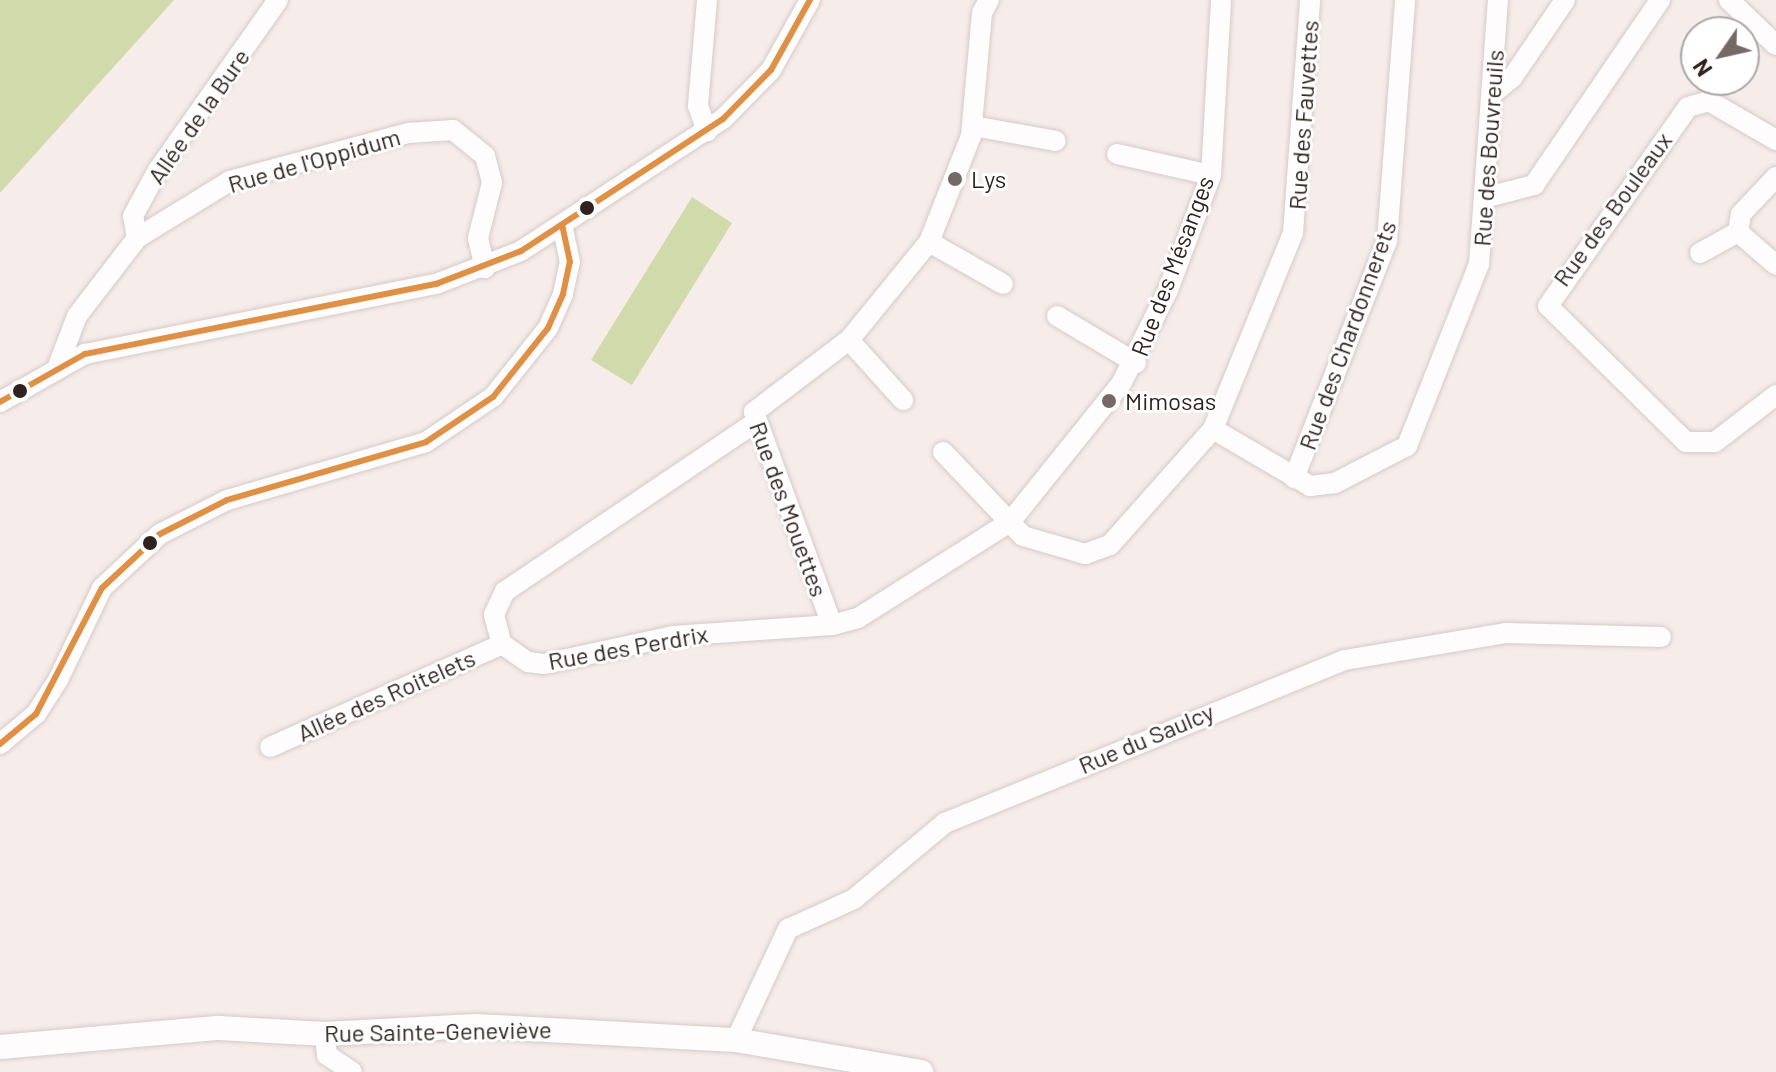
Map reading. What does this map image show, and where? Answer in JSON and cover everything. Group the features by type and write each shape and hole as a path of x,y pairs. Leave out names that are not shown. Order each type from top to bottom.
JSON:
{"street":[{"name":"Allée de la Bure","path":"137,238 133,216 158,170 278,0"},
{"path":"707,0 698,106 707,131"},
{"path":"0,402 58,366 85,354 485,268 562,225 707,131 771,70 810,0"},
{"name":"Rue des Mouettes","path":"832,625 756,422 762,400 849,340 929,242 973,126 982,13 989,0"},
{"name":"Rue des Mésanges","path":"832,625 858,618 1010,522 1136,363 1211,175 1221,0"},
{"name":"Rue des Fauvettes","path":"1010,522 1041,542 1099,552 1213,429 1293,233 1310,0"},
{"name":"Rue des Chardonnerets","path":"1294,478 1387,241 1405,0"},
{"name":"Rue des Bouvreuils","path":"1213,429 1294,478 1322,487 1407,446 1479,264 1498,0"},
{"path":"1492,94 1512,78 1565,0"},
{"path":"1484,198 1534,185 1660,0"},
{"path":"1729,0 1776,45"},
{"name":"Rue des Bouleaux","path":"1776,140 1709,101 1688,107 1548,306 1686,442 1715,442 1776,395"},
{"path":"973,126 1056,141"},
{"name":"Rue de l'Oppidum","path":"58,366 77,316 137,238 250,173 442,128 473,142 490,168 478,238 485,268"},
{"path":"1117,154 1211,175"},
{"path":"1738,232 1741,214 1776,177"},
{"path":"0,744 36,714 58,680 102,588 160,534 227,500 426,442 493,397 526,360 563,294 570,262 562,225"},
{"path":"1700,253 1738,232"},
{"path":"1738,232 1776,265"},
{"path":"929,242 1003,284"},
{"path":"1057,316 1136,363"},
{"path":"849,340 903,400"},
{"path":"502,644 494,615 505,591 756,422"},
{"path":"943,452 1010,522"},
{"name":"Rue des Perdrix","path":"502,644 528,662 544,664 673,636 832,625"},
{"name":"Rue du Saulcy","path":"736,1040 788,929 854,899 945,823 1345,660 1507,633 1661,637"},
{"name":"Allée des Roitelets","path":"270,747 502,644"},
{"name":"Rue Sainte-Geneviève","path":"0,1047 219,1028 333,1033 475,1026 736,1040 921,1072"},
{"path":"333,1033 353,1072"}],"green space":[{"path":"0,0 174,0 0,193"},
{"path":"692,197 732,223 632,385 591,360"}],"transit line":[{"path":"0,402 85,354 436,284 521,251 723,119 771,70 810,0"},
{"path":"0,744 36,714 102,588 160,534 227,500 426,442 493,397 548,328 563,294 570,262 562,225"}],"place":[{"name":"Lys","path":"955,179"},
{"name":"Mimosas","path":"1109,401"}]}
